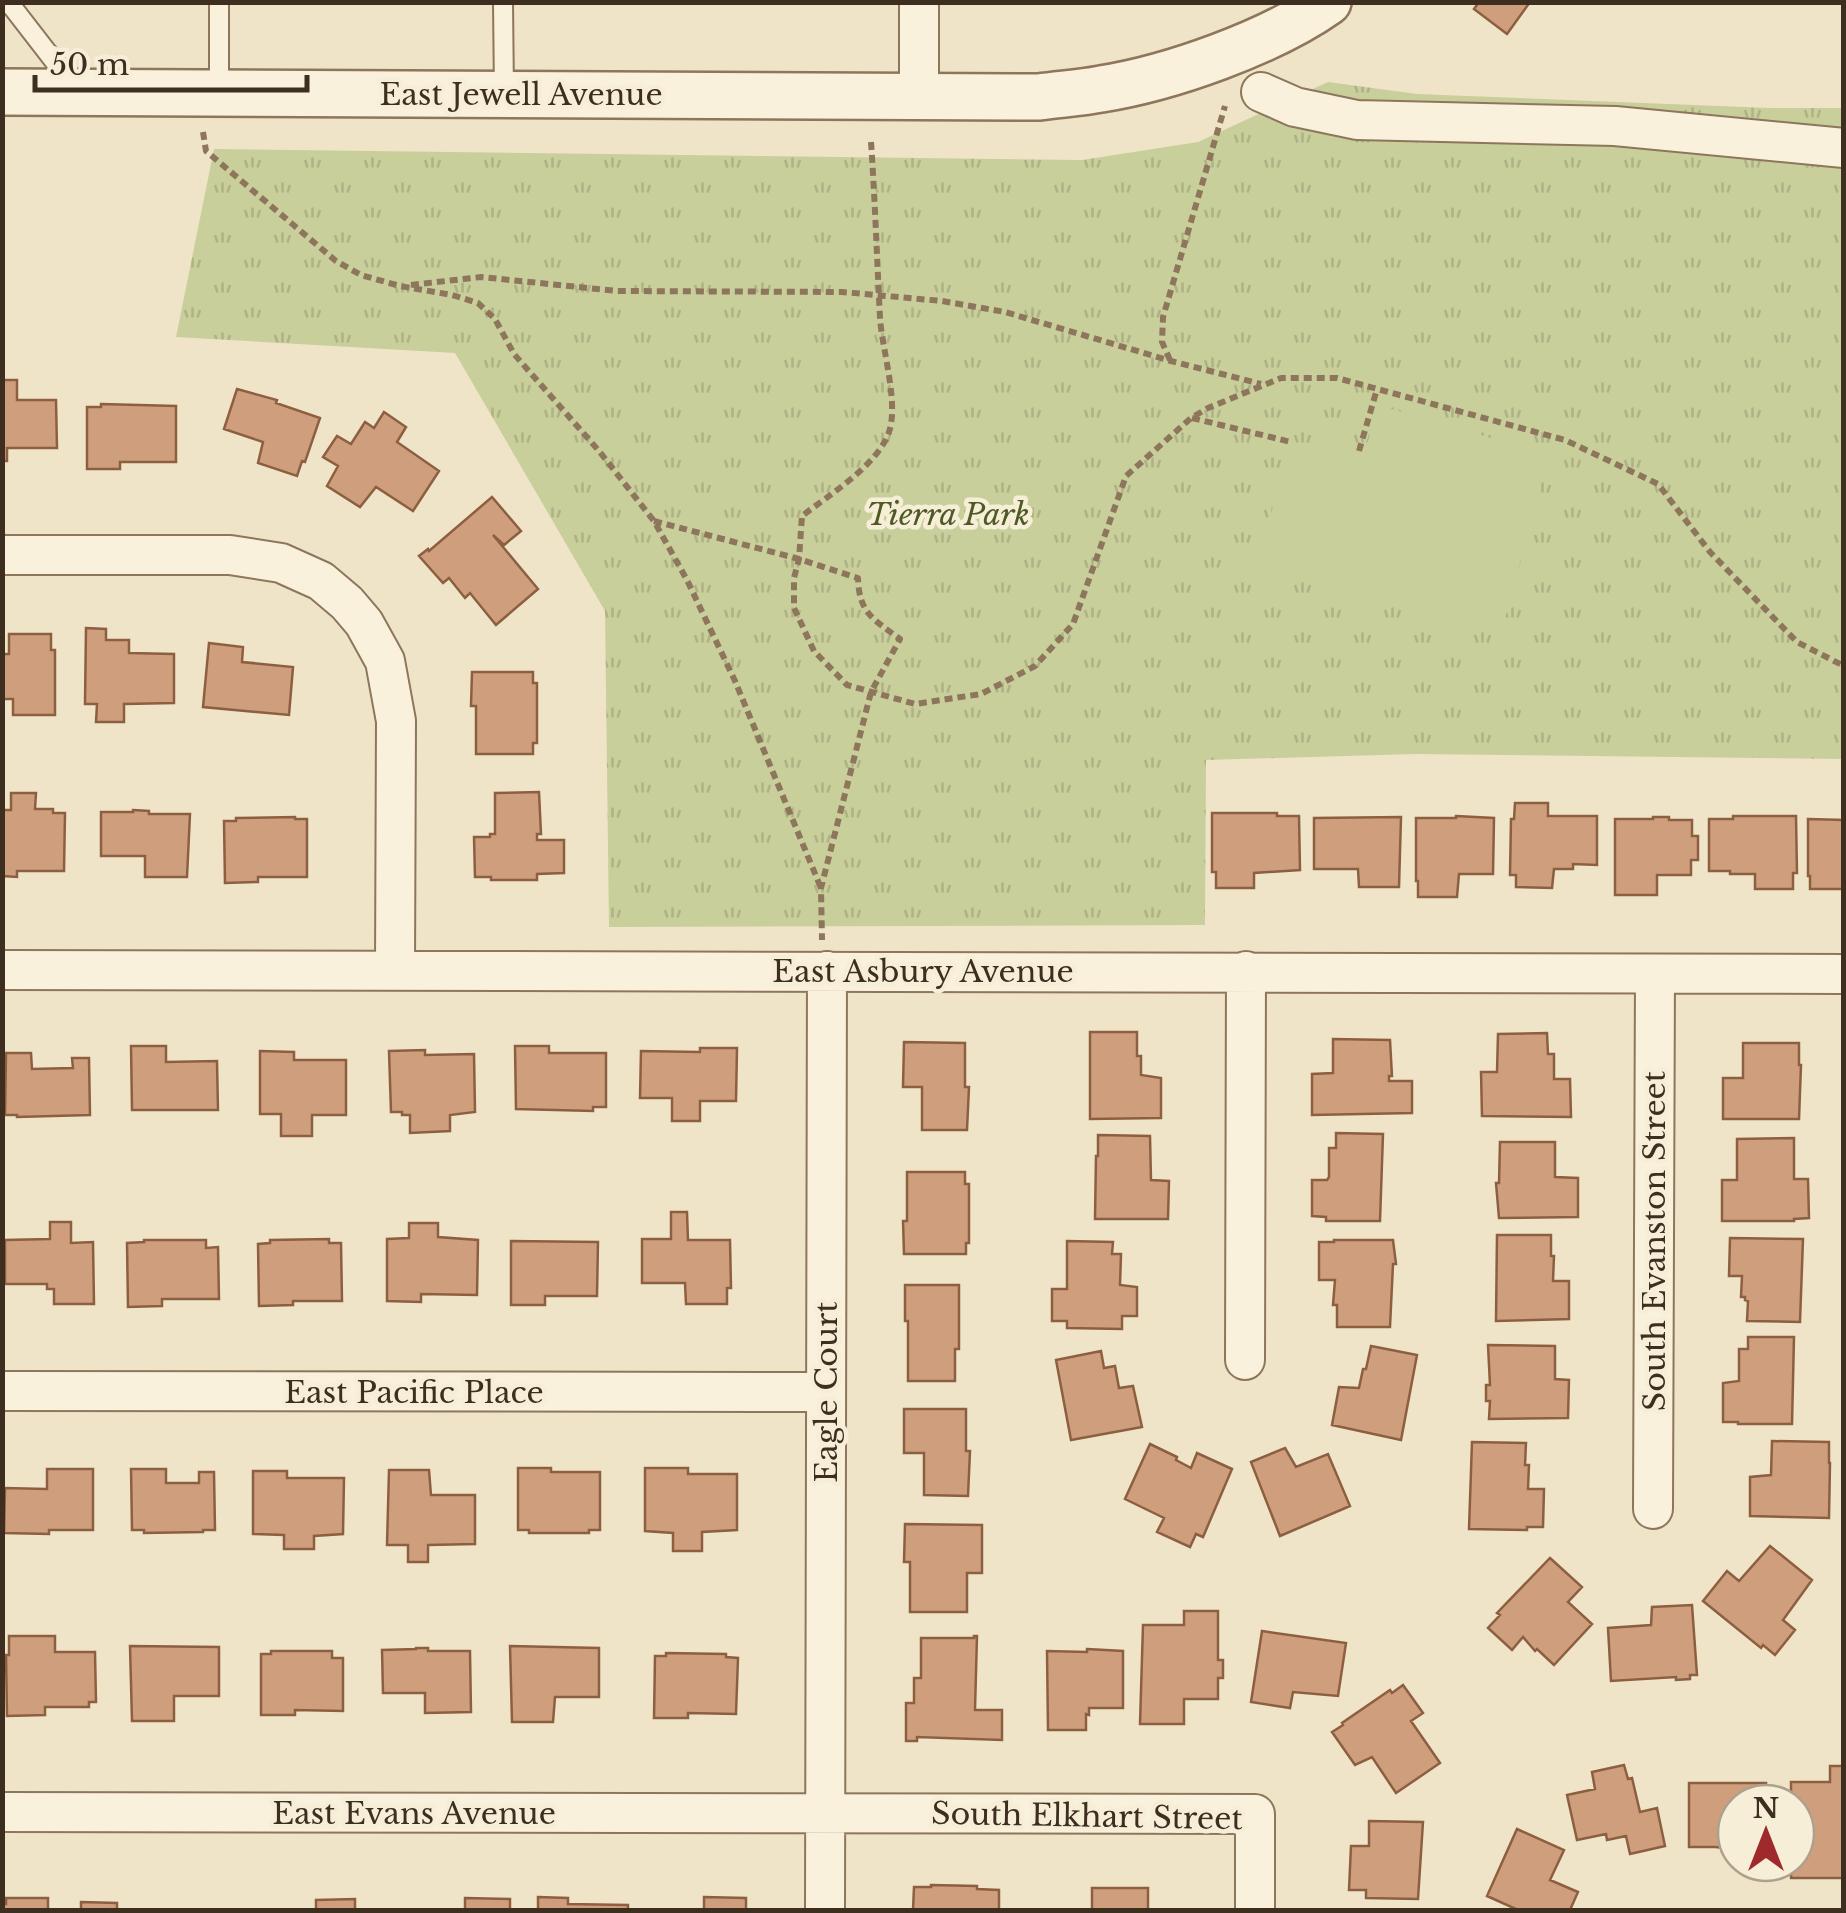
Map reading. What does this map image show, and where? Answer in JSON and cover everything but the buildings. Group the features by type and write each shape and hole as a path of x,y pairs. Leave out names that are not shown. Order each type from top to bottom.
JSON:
{"street":[{"path":"919,2 919,96"},
{"name":"East Jewell Avenue","path":"2,92 1039,96 1107,88 1184,68 1253,43 1328,2"},
{"path":"1261,92 1295,108 1357,120 1616,126 1844,148"},
{"path":"2,554 230,555 282,563 320,582 347,603 364,623 385,661 396,720 395,970"},
{"name":"East Asbury Avenue","path":"2,970 1844,974"},
{"name":"Eagle Court","path":"826,970 826,1910"},
{"path":"1245,1360 1246,971"},
{"name":"South Evanston Street","path":"1653,1509 1656,974"},
{"name":"East Pacific Place","path":"2,1391 826,1392"},
{"name":"East Evans Avenue","path":"2,1812 826,1813"},
{"name":"South Elkhart Street","path":"826,1813 1255,1814 1255,1910"}],"lane":[{"path":"208,93 218,2"},
{"path":"503,2 504,94"},
{"path":"2,4 10,4 78,92"}],"path":[{"path":"208,93 206,151 336,261 360,276 478,302 495,319 514,354 654,520 735,682 822,888"},
{"path":"1171,361 1162,342 1163,317 1225,106"},
{"path":"871,142 880,319 892,409 889,432 878,452 856,474 802,516 794,578 794,608 814,651 848,685 916,704 980,694 1034,666 1073,624 1126,476 1191,418 1281,378 1337,378 1565,440 1658,484 1710,552 1798,642 1844,666"},
{"path":"400,286 481,277 616,290 842,292 942,301 1005,312 1264,385"},
{"path":"1360,451 1377,389"},
{"path":"1191,418 1290,442"},
{"path":"654,520 858,578 859,599 872,620 900,639 871,692 822,888 820,932 826,970"}],"green space":[{"name":"Tierra Park","path":"1328,82 1417,94 1843,108 1843,759 1415,754 1206,760 1205,925 609,927 605,611 455,353 176,337 214,149 1082,160 1198,142"},
{"path":"1378,405 1549,455 1500,637 1256,568 1291,442 1362,463"}]}
